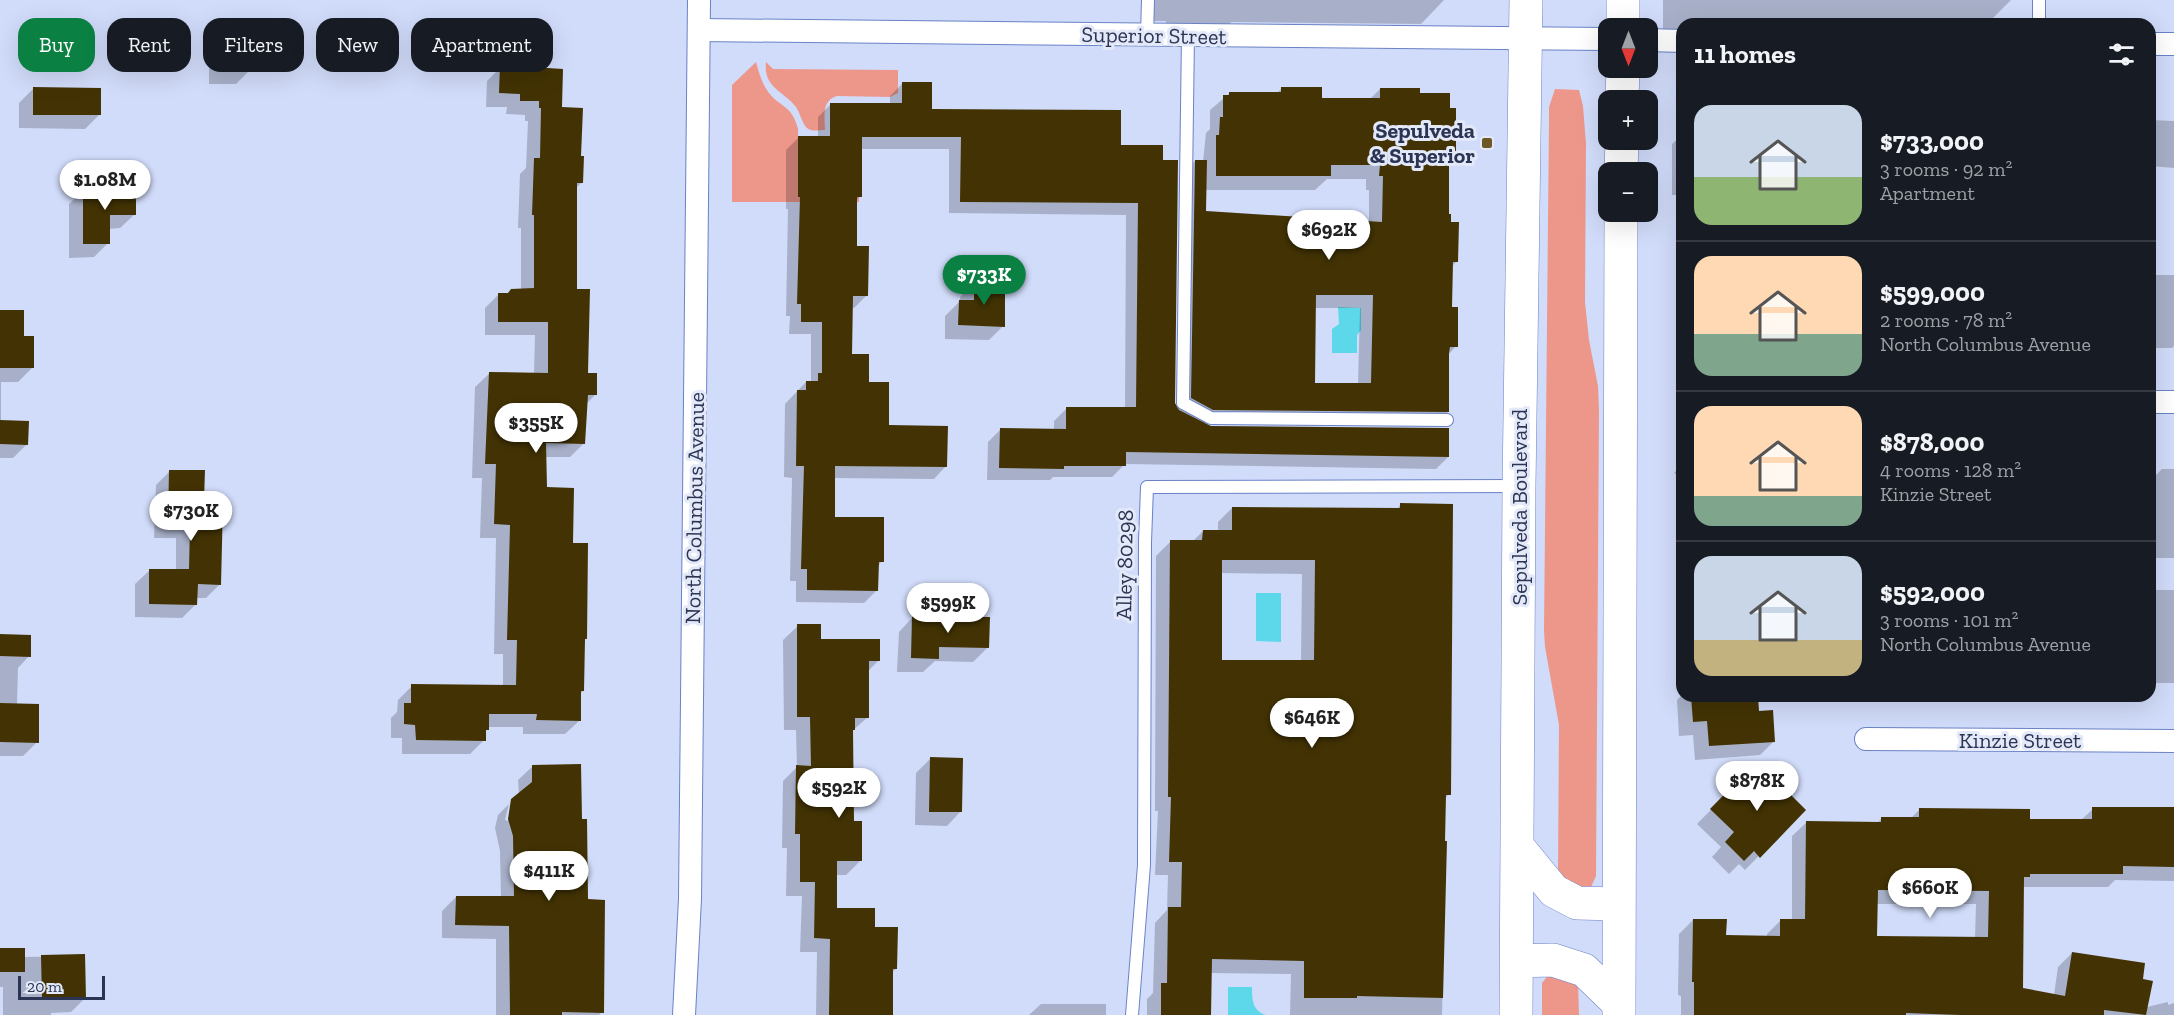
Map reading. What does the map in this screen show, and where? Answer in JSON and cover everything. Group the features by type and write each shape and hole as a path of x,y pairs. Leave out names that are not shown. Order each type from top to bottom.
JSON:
{"main road":[{"name":"Sepulveda Boulevard","path":"1516,1015 1519,486 1526,0"},
{"path":"1623,0 1623,18"},
{"path":"1619,1009 1621,222"},
{"path":"1518,847 1554,891 1577,903 1618,904"},
{"path":"1517,961 1553,960 1584,970 1619,1009"}],"street":[{"name":"North Columbus Avenue","path":"684,1015 690,899 699,0"},
{"name":"Superior Street","path":"699,30 1598,39"},
{"path":"1658,40 1676,41"},
{"path":"2156,44 2174,44"},
{"path":"2156,402 2174,402"},
{"name":"Kinzie Street","path":"1866,739 2174,741"}],"lane":[{"path":"1147,34 1148,0"},
{"path":"2038,18 2039,0"},
{"path":"1188,36 1183,403 1211,418 1448,420"},
{"name":"Alley 80298","path":"1132,1015 1144,865 1144,554 1147,487 1519,486"}],"shaded area":[{"path":"756,62 767,90 790,111 796,121 798,197 859,197 859,202 732,202 732,85"},
{"path":"766,62 773,69 898,70 898,93 890,97 837,96 832,98 826,105 825,130 811,130 805,126 796,107 771,83 766,71"},
{"path":"1555,89 1579,90 1583,106 1586,144 1585,302 1589,340 1598,386 1599,411 1596,876 1591,887 1584,892 1558,874 1559,725 1544,631 1549,107"},
{"path":"1549,974 1578,983 1579,1015 1542,1015 1542,983"}],"water":[{"path":"1338,307 1361,308 1361,330 1357,335 1357,353 1332,353 1332,329 1339,324"},
{"path":"1256,593 1281,593 1281,642 1256,641"},
{"path":"1228,987 1252,987 1254,1005 1258,1011 1266,1015 1228,1015"}],"building":[{"path":"553,68 563,69 562,107 583,108 581,156 584,156 583,183 577,183 577,289 590,289 588,373 597,373 597,395 588,395 585,444 546,443 547,487 574,488 573,543 588,543 587,639 585,639 584,691 581,691 581,721 536,720 537,714 489,714 486,741 416,740 415,725 404,724 404,703 411,703 411,684 516,685 517,640 507,640 510,525 494,524 496,464 485,464 489,372 548,373 548,322 498,322 498,293 508,293 511,289 534,288 534,215 532,215 534,158 540,158 541,108 539,108 539,101 520,101 520,94 499,93 500,72 553,72"},
{"path":"902,82 932,82 932,109 1121,110 1121,145 1163,145 1163,160 1178,160 1175,403 1179,410 1211,426 1449,428 1449,457 1126,452 1126,466 1064,466 1064,469 999,468 1000,428 1066,429 1066,407 1136,407 1138,203 960,202 961,137 862,137 862,197 857,197 857,246 869,246 868,296 853,296 852,354 869,354 869,382 889,382 889,425 948,426 947,467 835,466 835,517 884,517 884,562 879,562 878,591 807,590 807,569 801,569 804,466 796,466 797,390 806,390 806,381 818,381 818,373 822,373 822,322 801,322 801,304 797,304 800,197 798,197 798,136 830,136 830,103 902,103"},
{"path":"33,87 101,88 101,115 33,115"},
{"path":"1281,87 1322,87 1322,98 1380,98 1380,88 1420,88 1420,93 1450,93 1450,108 1456,108 1456,157 1449,157 1449,214 1451,214 1451,222 1459,222 1458,262 1453,262 1452,307 1458,307 1458,347 1450,347 1449,353 1449,412 1213,410 1191,398 1195,160 1207,160 1206,211 1382,222 1383,176 1379,176 1380,165 1331,165 1331,176 1216,176 1216,135 1219,135 1220,117 1223,117 1223,95 1229,95 1229,92 1281,92","holes":["1316,295 1373,295 1371,383 1315,383"]},
{"path":"83,188 136,188 136,215 110,215 110,244 83,244"},
{"path":"974,282 1005,282 1005,327 958,325 959,300 974,300"},
{"path":"0,310 24,310 24,336 34,336 34,368 0,368"},
{"path":"0,420 29,421 28,445 0,444"},
{"path":"169,470 205,470 204,501 223,503 221,585 198,584 197,605 149,604 149,569 189,569 190,525 168,524"},
{"path":"1400,503 1453,504 1451,795 1446,795 1443,998 1357,996 1357,998 1304,998 1304,961 1212,959 1211,1015 1161,1015 1161,983 1167,983 1168,907 1181,907 1182,862 1169,862 1170,540 1202,540 1203,530 1232,530 1232,507 1400,508","holes":["1222,560 1315,560 1314,660 1222,660"]},
{"path":"912,616 990,617 989,648 939,647 939,659 911,658"},
{"path":"797,624 821,624 821,639 880,639 880,661 869,661 869,718 855,718 855,730 853,730 854,821 862,821 862,861 837,861 837,908 875,908 875,927 898,927 897,969 893,969 893,1015 829,1015 830,939 814,938 815,882 800,882 800,834 795,834 796,765 811,766 810,717 797,717"},
{"path":"0,634 31,635 31,657 0,656"},
{"path":"1691,702 1758,702 1759,711 1773,710 1775,742 1709,746 1707,721 1693,722"},
{"path":"0,703 39,704 39,743 0,742"},
{"path":"930,757 963,758 962,812 929,812"},
{"path":"1757,761 1806,810 1760,858 1754,851 1744,861 1725,842 1734,832 1710,809"},
{"path":"581,764 582,819 587,819 588,899 605,900 604,1013 562,1012 562,1015 510,1015 509,926 455,925 456,896 514,896 513,836 508,819 511,799 532,782 532,765"},
{"path":"2092,807 2174,807 2174,867 2123,866 2123,874 2030,874 2030,877 2024,877 2023,988 2065,996 2072,952 2145,963 2143,979 2153,981 2146,1015 2104,1010 2104,1015 1906,1013 1906,1015 1694,1015 1693,919 1727,919 1726,935 1780,936 1780,919 1805,919 1806,821 1881,822 1881,817 1919,817 1919,808 2030,809 2030,819 2092,819","holes":["1878,890 1989,891 1988,937 1877,936"]},
{"path":"0,948 25,948 25,972 0,972"},
{"path":"85,954 86,999 42,1000 41,955"}],"place":[{"name":"Sepulveda & Superior","path":"1487,143"}]}
